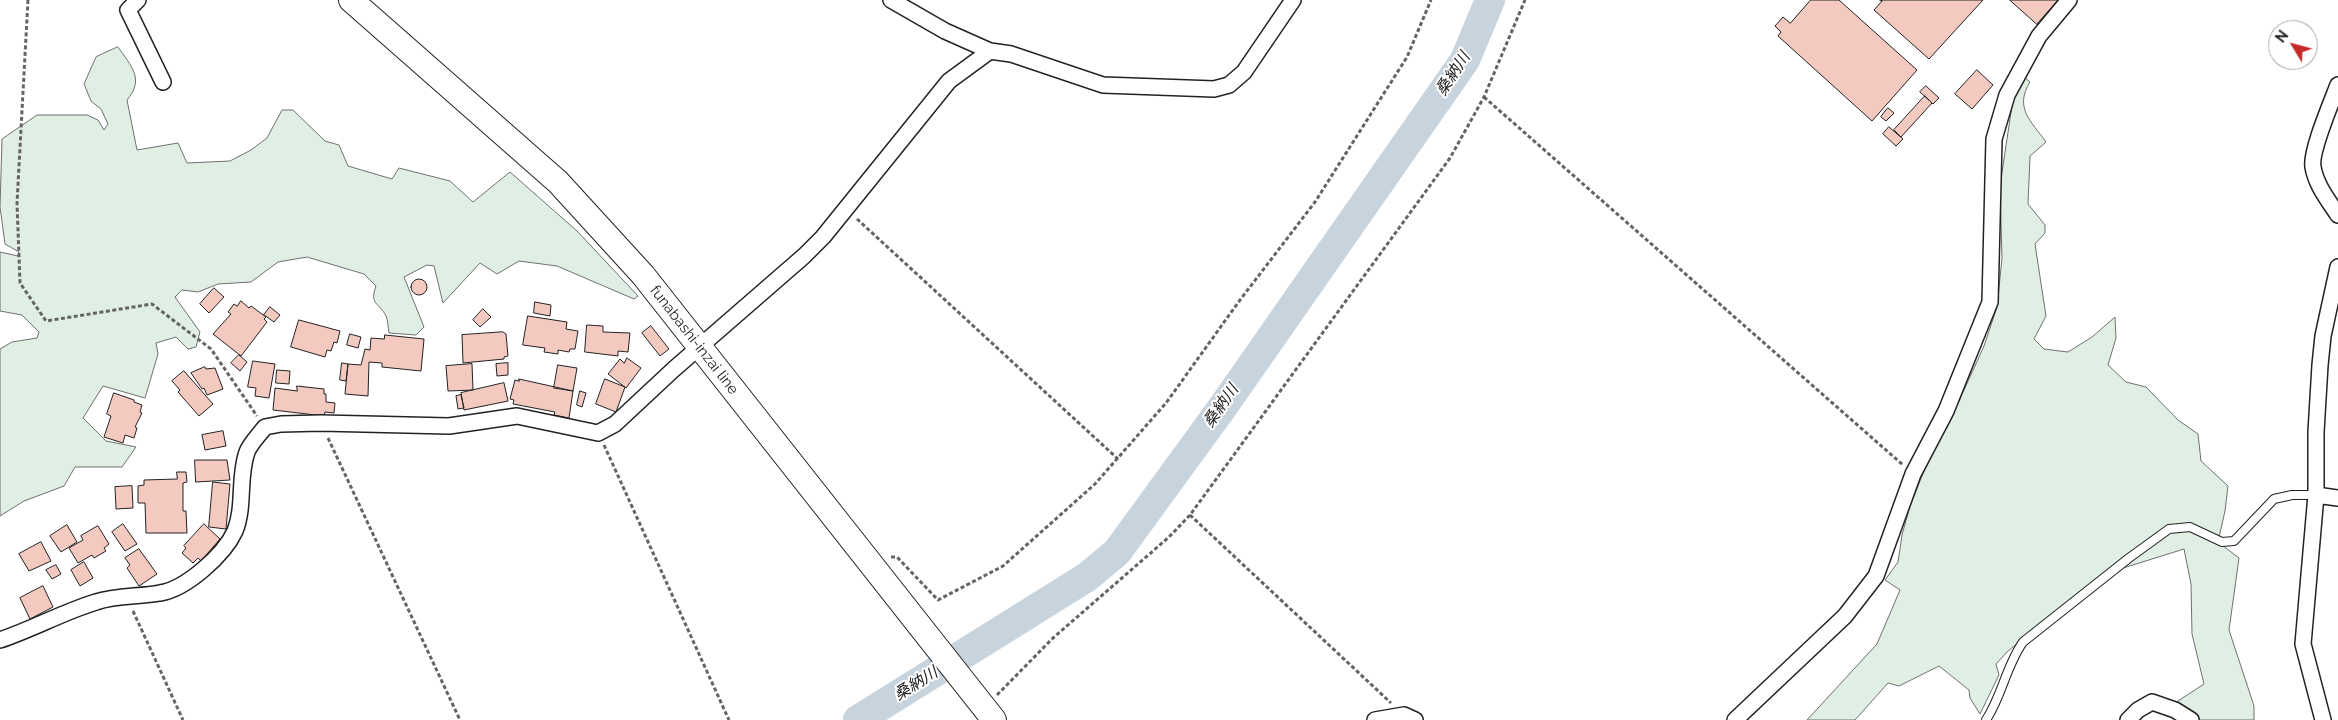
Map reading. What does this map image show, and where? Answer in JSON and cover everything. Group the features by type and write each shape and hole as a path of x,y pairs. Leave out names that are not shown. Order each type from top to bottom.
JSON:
{"main road":[{"name":"funabashi-inzai line","path":"351,0 558,182 643,275 984,707"}],"street":[{"path":"138,0 128,10 163,82"},
{"path":"891,0 945,31 990,51 1011,54 1103,85 1214,89 1229,85 1244,72 1293,0"},
{"path":"1735,720 1845,616 1876,576 1913,474 1946,411 1990,302 1994,139 2007,95 2040,36 2069,0"},
{"path":"0,640 33,629 64,613 90,604 162,593 182,585 216,558 234,532 240,510 248,451 265,427 281,424 449,426 517,416 598,433 615,424 674,369 824,237 845,208 949,81 990,51"},
{"path":"2338,85 2322,124 2312,165 2324,194 2338,215"},
{"path":"2323,720 2303,644 2316,496 2316,432 2321,355 2323,336 2338,267"},
{"path":"2316,496 2338,498"},
{"path":"2128,720 2138,710 2152,702 2175,710 2190,720"},
{"path":"1375,720 1409,718"}],"lane":[{"path":"1986,720 1993,710 2013,657 2023,642 2129,558 2169,529 2190,527 2222,542 2234,541 2274,499 2292,495 2316,496"}],"path":[{"path":"28,0 17,204 20,283 46,321 152,304 211,349 265,427"},
{"path":"866,558 896,557 938,600 1003,566 1095,484 1166,403 1240,300 1315,202 1407,57 1431,0"},
{"path":"984,707 1052,638 1169,537 1190,515 1450,158 1484,97 1525,0"},
{"path":"1484,97 1913,474"},
{"path":"845,208 1118,459"},
{"path":"321,424 460,720"},
{"path":"598,433 729,720"},
{"path":"1190,515 1409,718"},
{"path":"126,597 183,720"}],"green space":[{"path":"118,47 134,73 135,86 127,100 137,150 178,143 187,163 230,161 251,150 267,138 282,110 293,110 325,141 339,145 348,166 392,179 399,168 450,181 473,202 510,172 577,231 638,296 634,299 557,266 519,261 497,274 480,263 443,303 434,266 427,265 404,277 424,327 416,335 389,333 386,316 374,300 376,286 364,274 307,257 278,262 251,282 218,284 198,292 182,290 175,297 200,332 196,347 188,349 176,337 156,343 158,354 145,398 103,386 83,418 106,441 136,447 122,467 75,467 64,486 24,501 0,516 0,349 12,342 37,338 39,332 22,315 0,311 0,252 18,256 19,252 5,244 0,207 2,139 37,115 87,115 98,120 104,130 108,124 101,109 91,101 84,84 96,57"},
{"path":"2024,77 2030,82 2025,91 2024,99 2026,114 2046,142 2030,156 2028,204 2045,225 2045,233 2035,244 2046,316 2034,339 2044,349 2068,352 2092,337 2115,317 2116,338 2108,365 2126,382 2146,387 2178,420 2198,434 2201,461 2228,486 2218,542 2239,558 2229,630 2254,706 2254,720 2180,720 2178,701 2204,684 2192,634 2191,584 2184,549 2104,574 2008,651 1996,664 1999,675 1980,714 1970,698 1969,690 1939,666 1899,686 1888,683 1855,720 1807,720 1877,644 1900,590 1885,580 1898,562 1902,535 1910,506 1932,451 1959,401 1984,346 1997,307 2002,258 2000,186 2014,92"}],"building":[{"path":"1811,0 1839,0 1917,70 1872,121 1778,36 1781,32 1775,26 1783,17 1790,23"},
{"path":"1880,0 1983,0 1929,59 1874,10 1882,1"},
{"path":"2010,0 2058,0 2037,24"},
{"path":"1977,70 1993,85 1972,109 1955,94"},
{"path":"1926,86 1939,98 1933,104 1920,92"},
{"path":"1925,96 1932,103 1901,137 1894,130"},
{"path":"1888,108 1894,113 1886,121 1881,117"},
{"path":"1889,127 1903,139 1896,146 1883,134"},
{"path":"419,279 425,281 427,287 425,293 419,295 413,293 411,287 413,281"},
{"path":"214,288 224,297 209,313 200,304"},
{"path":"241,301 249,308 251,306 266,317 264,319 267,322 241,356 213,334 231,314 228,312 234,304 237,306"},
{"path":"535,302 551,305 550,316 534,313"},
{"path":"270,307 280,315 274,322 264,315"},
{"path":"483,309 491,317 480,327 473,320"},
{"path":"528,316 567,322 566,329 578,331 575,349 570,349 569,352 558,350 558,354 544,352 545,348 523,345"},
{"path":"299,320 340,331 337,343 334,342 331,351 327,350 325,357 291,347"},
{"path":"587,325 603,326 603,332 630,333 628,352 618,351 618,356 585,352"},
{"path":"651,326 669,349 660,356 642,333"},
{"path":"503,332 506,334 508,356 504,357 504,359 463,363 462,335"},
{"path":"350,334 361,337 358,348 347,345"},
{"path":"385,335 424,339 421,371 382,367 382,363 369,362 368,396 345,394 348,364 361,365 365,349 370,350 371,338 384,339"},
{"path":"239,355 247,362 240,371 231,363"},
{"path":"627,358 641,368 626,388 608,374 620,359 624,363"},
{"path":"253,361 275,364 269,398 255,396 256,388 248,387"},
{"path":"342,363 348,364 346,381 340,380"},
{"path":"508,363 508,375 497,376 496,364"},
{"path":"472,364 473,390 448,391 446,366"},
{"path":"558,365 577,368 573,391 554,388"},
{"path":"205,367 206,369 215,368 223,389 207,395 204,388 202,389 191,373"},
{"path":"277,370 290,371 289,384 276,383"},
{"path":"184,371 213,404 199,416 178,392 180,390 172,381"},
{"path":"519,379 573,391 569,418 554,415 555,412 513,404 514,400 510,399 515,380 519,381"},
{"path":"605,379 625,387 616,412 596,404"},
{"path":"504,383 508,401 464,410 461,393"},
{"path":"297,386 324,389 326,402 335,403 334,413 325,412 324,416 273,410 275,388 297,391"},
{"path":"580,391 586,393 582,407 577,405"},
{"path":"114,393 142,405 140,412 142,413 135,427 137,428 134,438 125,435 123,443 104,437 111,416 107,414"},
{"path":"461,395 464,408 458,409 456,396"},
{"path":"223,431 226,446 205,450 202,435"},
{"path":"195,460 227,460 230,480 196,482"},
{"path":"177,472 186,472 187,482 183,483 183,511 186,511 187,533 146,533 145,503 138,503 138,486 144,485 144,480 177,479"},
{"path":"213,482 230,484 226,529 209,527"},
{"path":"132,486 133,508 116,509 115,487"},
{"path":"123,524 137,544 125,551 112,532"},
{"path":"204,524 220,539 201,561 198,558 193,563 182,553 186,548 184,546"},
{"path":"67,525 77,542 61,552 50,536"},
{"path":"98,526 109,544 104,548 106,551 94,558 92,555 78,563 69,548 83,540 81,536"},
{"path":"41,542 51,561 29,571 19,554"},
{"path":"139,549 157,574 139,586 127,568 130,565 125,558"},
{"path":"84,562 93,578 80,586 71,570"},
{"path":"56,565 61,574 52,579 46,570"},
{"path":"43,586 53,607 30,619 20,598"}],"waterway":[{"name":"桑納川","path":"858,720 1087,577 1117,552 1222,408 1465,60 1490,0"}]}
